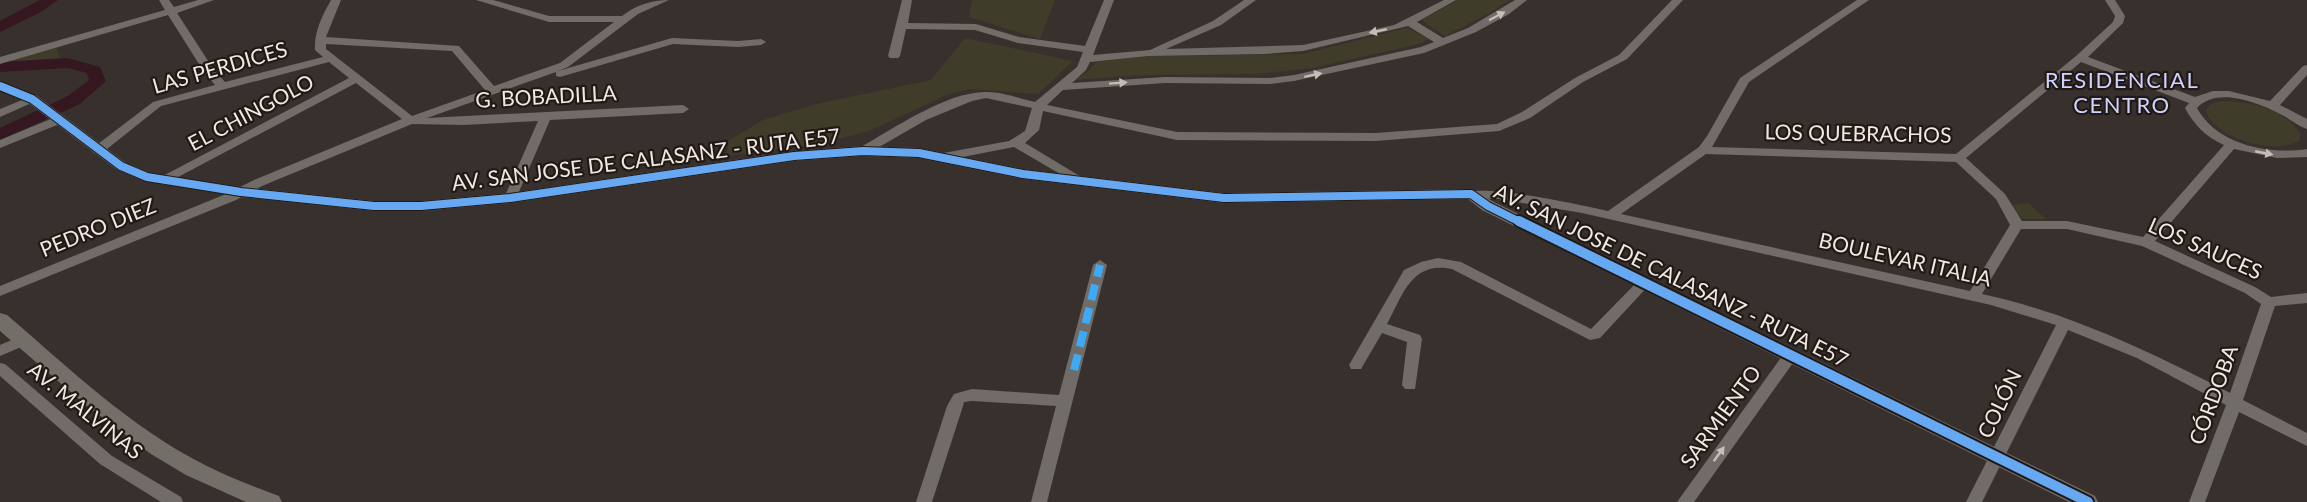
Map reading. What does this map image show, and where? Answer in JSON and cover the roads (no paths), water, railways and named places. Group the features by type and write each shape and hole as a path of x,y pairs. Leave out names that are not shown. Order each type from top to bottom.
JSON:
{"main road":[{"path":"0,320 146,442 196,471 271,502"},
{"path":"4,342 133,443 195,481 246,502"}],"street":[{"path":"164,0 210,72 223,87"},
{"path":"2,60 209,0"},
{"path":"336,0 320,40 321,50 410,120"},
{"path":"481,0 549,19 624,19"},
{"path":"518,82 570,62 642,4 664,0"},
{"path":"894,56 898,49 897,39 907,0"},
{"path":"942,157 1022,140 1035,127 1038,105 1076,75 1089,55 1109,0"},
{"path":"1148,53 1216,23 1251,0"},
{"path":"902,26 976,27 1018,40 1089,55 1285,50 1391,28 1409,22 1451,0"},
{"path":"1060,87 1180,79 1284,80 1408,54 1443,43 1505,12 1522,0"},
{"path":"863,151 944,106 965,99 995,96 1177,136 1376,137 1499,127 1526,115 1579,80 1623,57 1678,0"},
{"path":"1610,214 1702,150 1713,137 1744,80 1864,0"},
{"name":"LOS QUEBRACHOS","path":"1702,150 1959,158 2080,58 2120,20 2119,12 2110,0"},
{"path":"1409,22 1443,43"},
{"path":"320,40 454,48 492,91"},
{"path":"518,82 535,82 672,41 738,44 761,42"},
{"name":"LAS PERDICES","path":"98,150 150,108 331,58"},
{"path":"2080,58 2194,101"},
{"path":"2273,105 2307,68"},
{"name":"EL CHINGOLO","path":"163,181 356,79"},
{"name":"PEDRO DIEZ","path":"1,289 241,192 410,120 518,82"},
{"name":"AV. SAN JOSE DE CALASANZ - RUTA E57","path":"0,86 36,102 127,170 163,181 374,206 421,206 510,198 794,156 863,151 919,153 1009,172 1185,195 1233,198 1471,194 1488,206 2088,502"},
{"path":"2307,125 2273,105 2226,95 2203,96 2194,101 2191,108 2193,116 2201,125 2232,143 2268,154 2284,156 2307,153"},
{"path":"0,113 36,102"},
{"name":"G. BOBADILLA","path":"410,120 423,122 683,109"},
{"path":"0,144 56,117"},
{"path":"510,198 545,117"},
{"path":"1016,142 1079,181"},
{"path":"2146,242 2232,143"},
{"path":"1959,158 2006,204 2017,225 1974,296"},
{"name":"BOULEVAR ITALIA","path":"1471,194 1499,195 1610,214 1974,296 2064,323 2142,354 2307,440"},
{"name":"LOS SAUCES","path":"2017,225 2067,225 2146,242 2241,286 2269,302"},
{"path":"1356,365 1409,273 1419,266 1446,262 1456,265 1590,335 1595,334 1644,283"},
{"path":"1039,502 1100,265"},
{"path":"2269,302 2307,298"},
{"name":"CÓRDOBA","path":"2197,502 2235,402 2269,302"},
{"name":"COLÓN","path":"1974,502 2064,323"},
{"path":"1379,327 1415,339 1410,385"},
{"name":"SARMIENTO","path":"1685,502 1790,356"},
{"name":"AV. MALVINAS","path":"0,368 106,460 175,502"},
{"path":"924,502 959,398 972,395 1064,401"}],"waterway":[{"path":"0,27 50,0"},
{"path":"0,67 67,63 94,70 98,81 74,100 0,135"}],"district":[{"name":"RESIDENCIAL CENTRO","path":"2122,92"}]}
